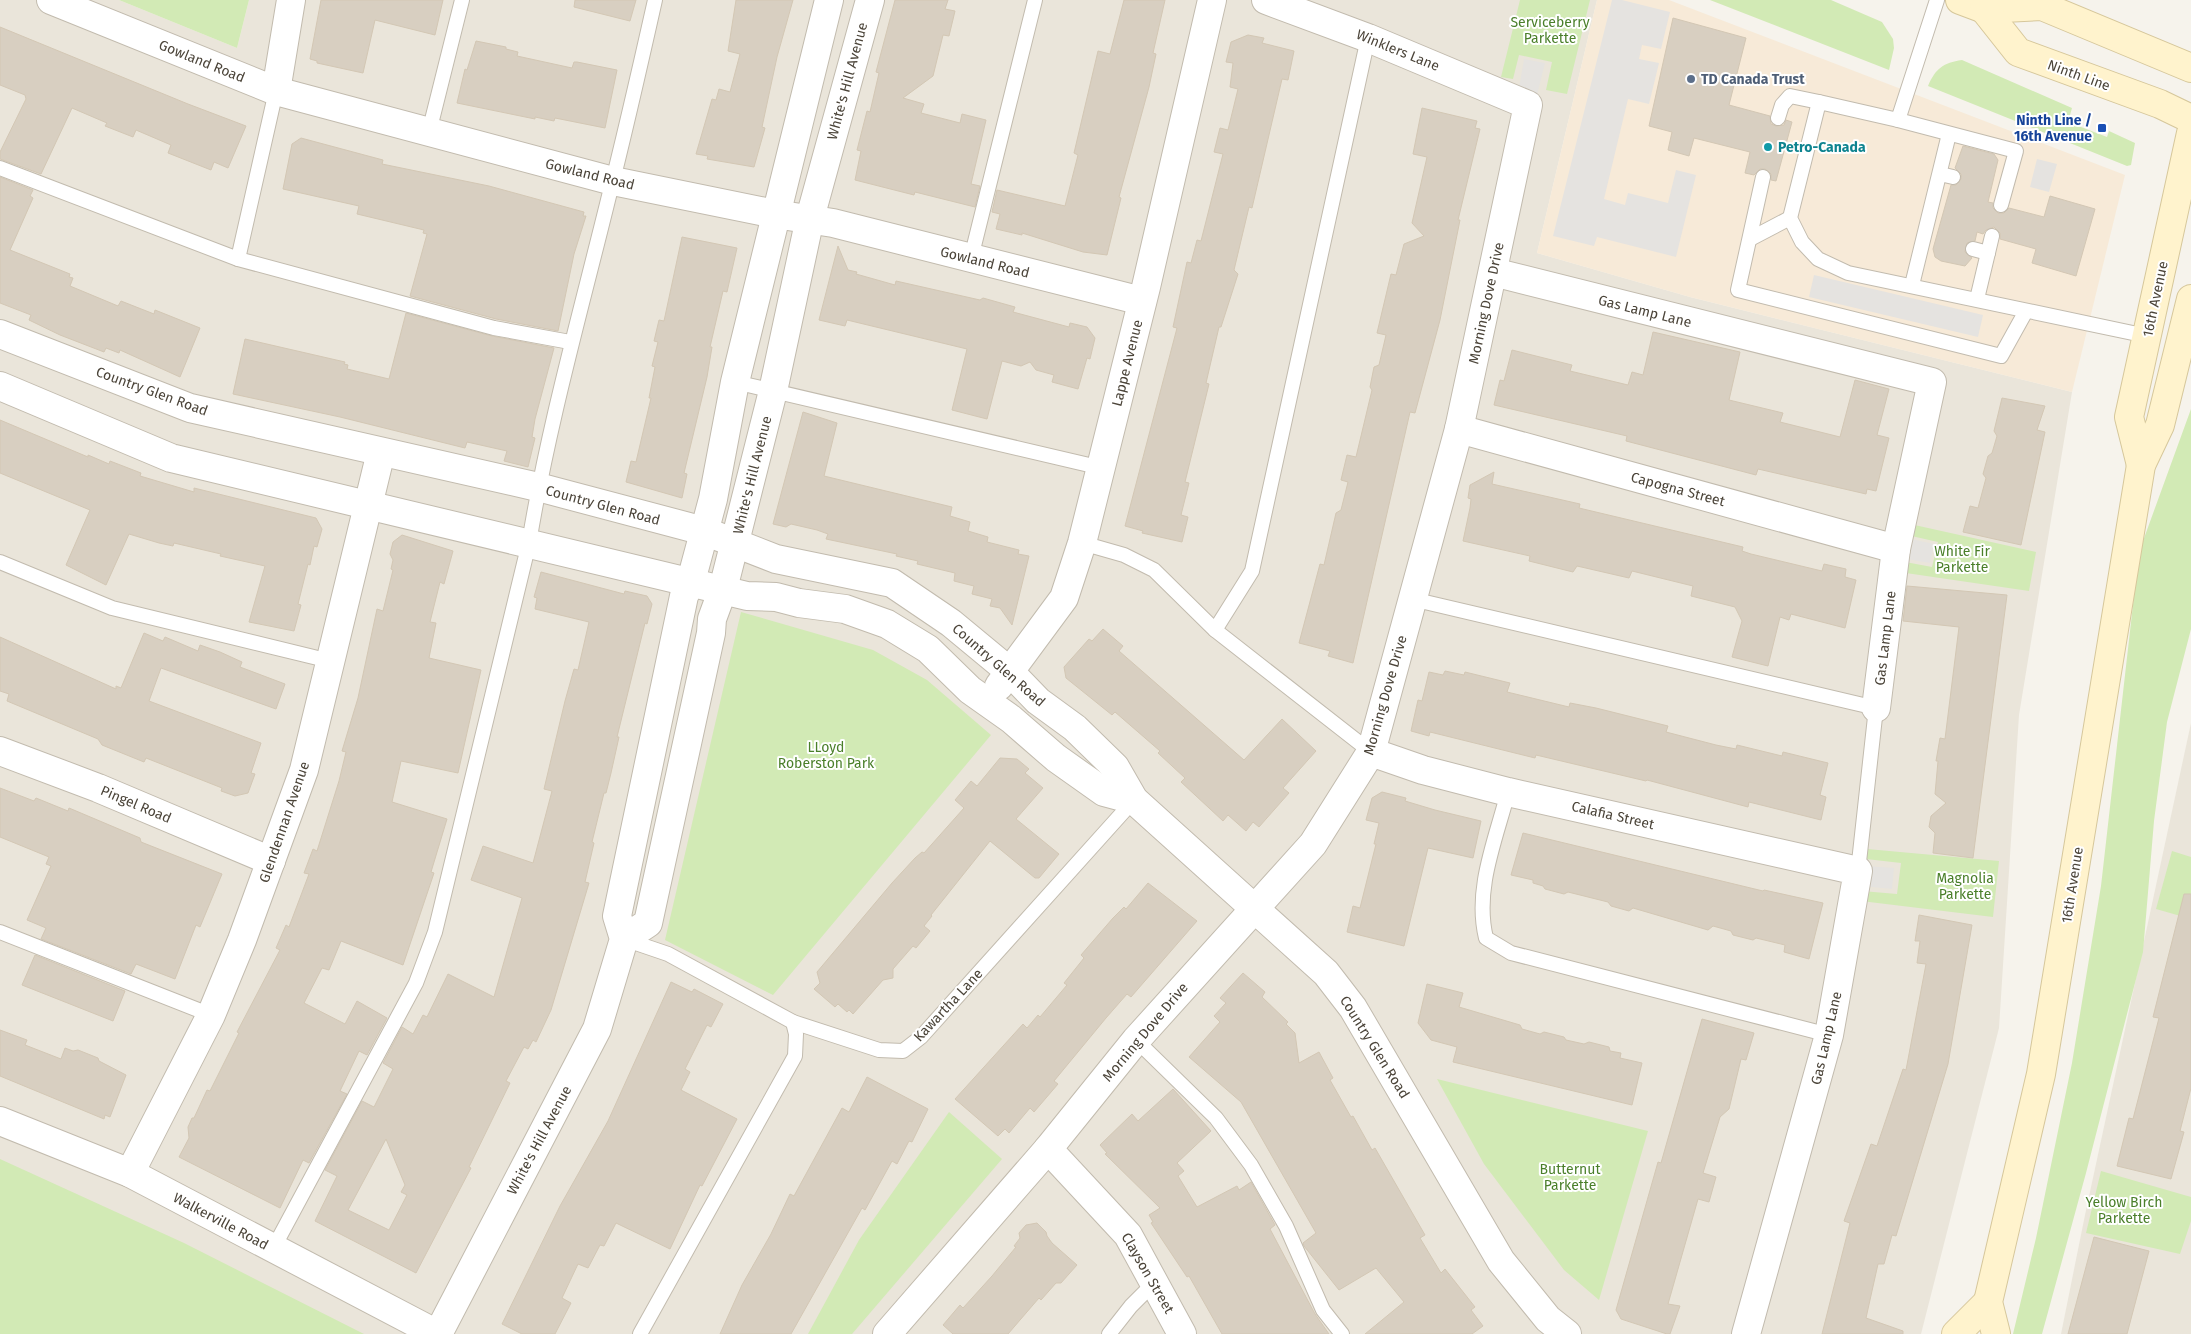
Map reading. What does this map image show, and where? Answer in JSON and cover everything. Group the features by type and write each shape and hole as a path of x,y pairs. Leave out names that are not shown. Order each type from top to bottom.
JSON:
{"main road":[{"name":"Ninth Line","path":"1972,4 2042,6 2191,68"},
{"name":"Ninth Line","path":"1972,4 2018,52 2160,104 2191,119"},
{"name":"16th Avenue","path":"2141,465 2129,418 2191,132"},
{"name":"16th Avenue","path":"1996,1334 1988,1302 2041,1074 2141,465 2160,425 2191,299"},
{"path":"1956,1334 1988,1302"}],"street":[{"name":"Gowland Road","path":"51,0 276,91 613,181 776,214 810,218 1142,301"},
{"path":"276,91 291,0"},
{"path":"624,939 617,916 684,596 691,581 713,499 736,382 829,0"},
{"name":"White's Hill Avenue","path":"438,1334 597,1029 624,939 648,923 709,642 712,619 722,589 773,391 810,218 870,0"},
{"name":"Lappe Avenue","path":"989,703 1009,671 1064,598 1082,543 1142,301 1212,0"},
{"name":"Winklers Lane","path":"1266,0 1368,38 1528,105"},
{"name":"Morning Dove Drive","path":"887,1334 1048,1149 1136,1040 1254,907 1313,844 1371,752 1459,429 1528,105"},
{"name":"Gas Lamp Lane","path":"1493,272 1932,382 1896,549 1876,708"},
{"name":"Country Glen Road","path":"0,334 190,408 538,487 704,531 776,559 892,583 951,623 1009,671 1038,701 1075,728 1115,767 1134,800 1326,973 1353,1008 1501,1261 1548,1319 1567,1334"},
{"name":"Country Glen Road","path":"0,386 171,458 528,544 691,581 747,596 776,597 798,603 845,609 887,624 928,649 970,690 989,703 1056,758 1104,792 1134,800"},
{"name":"Capogna Street","path":"1459,429 1896,549"},
{"name":"Glendennan Avenue","path":"130,1173 211,1015 304,770 381,452"},
{"name":"Pingel Road","path":"0,751 98,788 271,861"},
{"name":"Calafia Street","path":"1371,752 1423,770 1508,792 1858,871"},
{"name":"Gas Lamp Lane","path":"1746,1334 1829,1035 1858,871"},
{"name":"Walkerville Road","path":"0,1120 130,1173 438,1334"},
{"name":"Clayson Street","path":"1048,1149 1128,1235 1182,1334"}],"lane":[{"path":"429,132 462,0"},
{"path":"273,1249 416,983 435,932 528,544 538,487 570,342 613,181 656,0"},
{"path":"971,258 1035,0"},
{"path":"1898,120 1937,0"},
{"path":"1215,630 1252,571 1368,38"},
{"path":"238,259 276,91"},
{"path":"1778,118 1782,105 1790,96 1898,120 2016,151 2001,205"},
{"path":"1819,102 1790,218 1802,242 1818,259 1848,272 2147,336"},
{"path":"1912,285 1930,237 1946,175 1949,134"},
{"path":"0,168 238,259 494,328 570,342"},
{"path":"1763,177 1738,290 2001,356 2026,311"},
{"path":"1992,185 2006,188"},
{"path":"1750,239 1790,218"},
{"path":"1977,299 1992,236"},
{"path":"1974,249 1988,253"},
{"path":"736,382 1102,468"},
{"path":"1082,543 1124,555 1154,570 1215,630 1371,752"},
{"path":"0,562 112,608 330,661"},
{"path":"1412,599 1876,708"},
{"name":"Gas Lamp Lane","path":"1858,871 1876,708"},
{"path":"1508,792 1482,889 1482,921 1486,938 1511,953 1829,1035"},
{"name":"Kawartha Lane","path":"624,939 668,954 793,1022 879,1050 903,1051 921,1038 1134,800"},
{"path":"0,932 211,1015"},
{"path":"640,1334 795,1056 796,1034 793,1022"},
{"path":"1136,1040 1216,1118 1250,1165 1286,1226 1323,1310 1342,1334"},
{"path":"1109,1334 1131,1306 1154,1283"}],"shaded area":[{"path":"0,0 119,0 237,48 249,0 1597,0 1537,253 1690,297 2072,392 2019,715 1999,1028 1921,1334 0,1334"},
{"path":"1597,0 1669,0 2125,175 2072,392 1690,297 1537,253"},
{"path":"1612,0 1622,0 1670,12 1661,49 1642,45 1639,59 1659,63 1649,104 1628,99 1604,199 1625,205 1628,193 1668,203 1676,170 1696,175 1676,257 1597,237 1594,246 1553,236"},
{"path":"1524,59 1545,63 1537,95 1519,88"},
{"path":"2037,159 2057,164 2049,192 2030,187"},
{"path":"1814,275 1983,315 1978,337 1809,297"},
{"path":"1906,538 1934,544 1930,563 1902,558"},
{"path":"2191,723 2191,1334 2061,1334 2085,1215"},
{"path":"1865,866 1894,868 1892,889 1862,886"}],"green space":[{"path":"119,0 249,0 237,48"},
{"name":"Serviceberry Parkette","path":"1520,0 1590,0 1567,94 1546,90 1552,62 1519,55 1513,79 1501,77"},
{"path":"1710,0 1831,0 1882,22 1893,39 1894,48 1889,70"},
{"path":"1962,60 2072,108 2068,122 2107,137 2109,131 2135,143 2131,165 2127,166 1928,86 1941,67"},
{"path":"2191,409 2191,629 2167,722 2154,821 2143,952 2042,1334 2013,1334 2036,1238 2072,1063 2101,886 2139,552"},
{"name":"White Fir Parkette","path":"1910,524 2036,552 2029,591 1899,572 1900,561 1932,567 1938,542 1907,535"},
{"name":"LLoyd Roberston Park","path":"741,612 873,650 927,680 991,735 773,995 665,940"},
{"name":"Magnolia Parkette","path":"1867,849 1999,861 1993,917 1861,901 1862,891 1897,894 1901,863 1866,859"},
{"path":"2172,851 2191,857 2191,919 2156,909"},
{"name":"Butternut Parkette","path":"1437,1079 1648,1131 1599,1300 1564,1270 1484,1164"},
{"path":"949,1112 1002,1159 852,1334 808,1334 859,1240"},
{"path":"0,1159 184,1243 364,1334 0,1334"},
{"name":"Yellow Birch Parkette","path":"2101,1171 2191,1197 2191,1221 2180,1254 2086,1233"}],"building":[{"path":"321,0 443,0 435,35 375,20 363,73 317,63 317,61 310,59"},
{"path":"575,0 636,0 630,21 574,7"},
{"path":"736,0 793,0 777,57 762,127 765,128 754,167 707,159 708,156 696,154 712,99 716,100 719,89 730,92 740,54 728,51"},
{"path":"895,0 948,0 945,9 955,11 949,36 943,35 933,76 903,98 924,104 921,113 960,123 962,114 986,120 971,184 980,186 975,207 915,192 914,195 855,180 861,151 857,150 867,111 870,112 879,73 876,72"},
{"path":"1124,0 1165,0 1153,53 1156,54 1149,87 1119,197 1121,198 1107,255 1083,252 1022,233 1022,235 996,229 1000,214 992,212 997,190 1065,206 1078,155 1074,153 1098,51 1110,54"},
{"path":"1673,18 1746,38 1729,105 1770,116 1771,124 1776,126 1784,125 1786,120 1792,122 1776,181 1771,180 1771,174 1765,169 1760,169 1754,175 1745,173 1750,152 1694,138 1689,156 1668,150 1672,132 1649,126"},
{"path":"0,27 246,126 228,168 214,162 211,170 168,153 171,145 136,130 133,137 105,126 107,123 72,108 41,174 0,159 0,152 26,99 25,95 0,85"},
{"path":"1248,35 1264,38 1262,43 1294,51 1288,80 1282,79 1252,208 1249,207 1234,270 1238,274 1221,327 1219,327 1206,383 1209,384 1185,482 1189,483 1181,515 1188,517 1182,542 1142,533 1143,531 1125,526 1177,328 1173,327 1187,262 1191,263 1197,240 1201,241 1223,154 1214,152 1220,128 1228,130 1238,89 1230,87 1233,63 1226,62 1231,42"},
{"path":"476,41 506,47 506,49 518,52 517,56 572,68 574,62 577,62 617,70 605,128 555,118 554,121 535,117 535,119 457,103 465,69 467,70"},
{"path":"1422,108 1477,121 1475,128 1480,129 1458,220 1460,220 1440,320 1415,413 1410,412 1353,663 1328,656 1330,651 1299,643 1320,564 1324,565 1336,513 1341,510 1348,482 1341,480 1347,455 1356,457 1372,390 1370,387 1374,367 1379,365 1386,335 1377,333 1391,274 1396,275 1404,244 1424,236 1412,223 1427,157 1413,154"},
{"path":"301,138 383,160 382,164 489,186 584,212 583,216 586,216 574,254 558,331 496,319 410,296 427,234 423,233 424,230 357,214 359,206 283,189 292,144"},
{"path":"1963,146 1994,154 1998,160 1988,202 1993,203 1993,208 1998,213 2004,213 2009,208 2044,217 2050,196 2095,209 2076,276 2032,263 2036,249 2000,239 2000,233 1994,227 1986,230 1983,234 1977,232 1975,241 1967,243 1965,252 1972,258 1965,266 1941,261 1935,257 1933,249 1951,185 1956,185 1961,179 1961,174 1955,168"},
{"path":"0,177 33,190 30,196 33,198 10,250 70,274 69,277 73,278 70,286 118,306 121,301 154,314 155,310 200,328 180,377 120,350 119,353 106,348 104,352 60,335 29,320 31,315 0,303"},
{"path":"682,237 737,248 727,292 723,291 710,347 712,347 707,377 684,473 687,474 682,498 626,482 631,461 636,462 651,398 649,398 655,367 652,366 658,342 654,341 659,320 664,321"},
{"path":"838,246 848,270 857,272 856,274 895,285 896,281 980,300 983,298 1015,307 1013,312 1069,327 1070,323 1087,327 1095,338 1090,359 1087,358 1078,389 1052,382 1054,375 1036,370 1030,362 1021,366 1002,361 987,419 952,410 967,349 847,320 845,326 819,320"},
{"path":"406,313 492,336 554,348 535,419 532,437 535,438 528,467 504,461 507,451 467,442 465,448 340,417 233,394 245,339 345,362 344,364 348,365 347,369 389,379"},
{"path":"1653,332 1740,352 1729,400 1783,413 1780,422 1840,437 1855,380 1889,389 1877,435 1889,438 1876,491 1867,489 1866,494 1758,469 1756,475 1626,441 1627,436 1494,405 1500,380 1504,381 1512,350 1572,365 1570,371 1628,385 1632,372 1643,375"},
{"path":"2002,398 2045,406 2037,430 2045,432 2021,545 1963,532 1970,506 1978,508 1986,478 1983,474 1988,456 1992,453 1997,436 1994,431"},
{"path":"803,412 837,423 824,476 952,507 950,516 970,522 968,531 988,537 987,542 1019,550 1018,554 1029,556 1012,625 1000,608 990,606 992,599 972,594 974,586 954,581 955,573 917,564 918,561 896,556 897,554 826,539 828,534 817,530 791,524 786,527 773,524"},
{"path":"0,420 88,457 88,455 109,464 110,461 141,473 140,476 194,492 194,488 316,518 322,529 317,547 314,546 310,565 308,564 298,604 301,605 294,631 249,622 265,566 174,543 173,546 159,543 129,534 106,585 66,565 90,510 0,473"},
{"path":"1494,472 1492,484 1580,504 1579,508 1743,547 1742,551 1751,554 1822,571 1824,564 1846,569 1845,577 1856,580 1845,628 1791,614 1789,620 1780,617 1768,666 1732,657 1742,621 1735,607 1691,596 1693,586 1632,571 1629,578 1577,566 1573,572 1529,561 1530,556 1463,541 1470,508 1471,499 1468,498 1470,485"},
{"path":"402,535 453,551 444,584 440,582 430,622 436,623 429,658 481,670 458,773 401,761 392,802 447,819 431,872 434,873 403,965 341,941 329,970 322,968 304,1003 345,1024 357,1001 387,1018 367,1055 359,1051 340,1091 347,1094 309,1163 303,1160 280,1208 179,1157 189,1138 188,1127 192,1118 194,1118 207,1090 210,1091 239,1033 237,1032 280,950 276,948 286,925 289,927 309,874 304,873 313,849 317,851 339,781 346,752 342,751 358,698 377,609 383,611 393,570 391,569 393,560 390,554 393,542"},
{"path":"541,572 624,594 625,591 647,596 652,604 647,624 645,623 617,737 619,737 611,773 592,842 594,843 585,882 589,883 551,1010 536,1042 533,1040 528,1049 524,1047 506,1081 510,1083 469,1167 471,1168 416,1273 315,1221 337,1176 325,1170 362,1101 374,1107 393,1069 383,1063 402,1027 413,1034 423,1015 427,1017 448,974 494,997 522,898 471,880 483,846 533,863 552,791 544,789 565,701 574,669 578,670 589,622 535,609 537,598 534,597","holes":["386,1139 405,1185 401,1192 407,1195 389,1230 348,1210"]},
{"path":"1907,586 2007,595 1973,858 1933,853 1935,833 1929,827 1931,816 1946,803 1935,794 1938,761 1936,761 1940,738 1945,739 1959,627 1903,621"},
{"path":"1103,629 1123,646 1119,651 1244,760 1282,719 1316,751 1283,788 1289,793 1259,827 1253,822 1246,831 1228,815 1223,821 1181,782 1185,778 1158,753 1160,751 1115,712 1112,715 1066,678 1064,667 1089,639 1092,641"},
{"path":"144,633 163,641 165,637 198,651 200,645 220,652 242,662 240,667 285,684 276,709 161,668 149,701 261,743 251,773 255,774 248,793 235,796 221,791 222,788 146,758 144,762 102,745 98,739 7,701 9,694 0,691 0,637 116,689 116,686 121,688"},
{"path":"1445,671 1464,675 1465,672 1510,683 1507,692 1569,707 1570,703 1596,708 1668,726 1666,732 1716,745 1736,749 1737,745 1782,756 1783,752 1828,763 1820,795 1826,797 1821,820 1749,802 1748,807 1647,780 1536,755 1535,758 1430,732 1429,736 1411,731 1418,700 1422,701 1429,672 1443,675"},
{"path":"1000,758 1017,759 1029,769 1025,773 1043,788 1016,819 1059,854 1039,878 1035,878 990,841 931,915 924,926 930,931 916,948 913,946 893,969 893,978 883,980 853,1014 849,1010 847,1012 838,1004 835,1007 814,989 820,983 817,972 892,883 915,858 922,852 924,853 964,808 955,800 971,781 977,786"},
{"path":"0,788 34,801 36,798 68,811 69,808 140,838 141,842 222,874 200,927 196,925 175,979 136,964 131,974 41,939 46,928 27,920 51,866 46,864 49,857 0,837"},
{"path":"1382,792 1406,798 1405,801 1435,810 1481,821 1473,858 1428,848 1404,946 1347,932 1353,906 1360,908 1376,844 1374,844 1379,823 1366,820 1372,798"},
{"path":"1523,833 1763,891 1823,903 1809,959 1784,952 1785,945 1733,935 1731,931 1713,926 1708,930 1633,908 1629,911 1611,906 1608,902 1568,892 1564,894 1545,889 1543,886 1533,883 1533,880 1511,875"},
{"path":"1148,883 1197,921 1131,997 1127,994 1106,1018 1054,1081 1058,1084 1034,1112 1030,1108 1009,1133 1005,1129 998,1136 955,1099 1023,1024 1027,1028 1038,1015 1040,1017 1067,985 1064,983 1084,958 1081,955 1113,918 1124,907 1126,909"},
{"path":"2184,894 2191,894 2191,1088 2180,1131 2184,1132 2171,1179 2117,1166 2129,1118 2133,1119 2159,1018 2153,1017"},
{"path":"1919,915 1972,925 1948,1064 1896,1236 1892,1235 1884,1264 1878,1264 1866,1318 1903,1331 1903,1334 1822,1334 1850,1223 1844,1221 1871,1144 1877,1146 1903,1069 1906,1070 1926,964 1917,963 1920,941 1915,941"},
{"path":"35,955 125,991 113,1021 22,985"},
{"path":"1243,973 1265,992 1262,997 1288,1022 1286,1024 1295,1033 1299,1063 1319,1052 1333,1078 1330,1080 1351,1117 1353,1116 1372,1150 1375,1148 1425,1235 1420,1238 1441,1273 1445,1269 1475,1307 1471,1310 1483,1326 1472,1334 1365,1334 1404,1302 1376,1268 1339,1290 1304,1246 1303,1243 1316,1233 1241,1102 1189,1057 1220,1022 1214,1016 1226,1003 1220,998"},
{"path":"671,982 692,992 694,989 723,1004 711,1027 707,1025 685,1069 690,1072 681,1090 737,1119 702,1186 700,1185 670,1249 616,1223 604,1246 600,1245 588,1268 578,1264 562,1298 571,1303 555,1334 522,1334 502,1324 560,1206 608,1121"},
{"path":"1427,984 1463,993 1459,1007 1520,1025 1522,1029 1540,1034 1544,1032 1564,1037 1566,1040 1584,1044 1589,1042 1609,1047 1610,1051 1621,1053 1620,1058 1642,1063 1632,1105 1453,1062 1457,1047 1431,1040 1418,1023"},
{"path":"1702,1019 1754,1033 1746,1060 1741,1059 1729,1109 1720,1117 1703,1173 1716,1177 1709,1202 1698,1199 1668,1304 1680,1306 1670,1334 1667,1334 1621,1319 1616,1310 1658,1162 1661,1163"},
{"path":"0,1030 27,1040 25,1045 61,1059 65,1048 73,1051 78,1050 98,1058 99,1061 126,1075 110,1117 105,1115 104,1119 0,1076"},
{"path":"867,1077 928,1109 912,1142 909,1141 897,1164 892,1161 865,1210 862,1208 791,1334 720,1334 742,1285 771,1234 790,1194 794,1196 842,1108 849,1112"},
{"path":"1173,1089 1211,1131 1177,1163 1184,1171 1178,1176 1197,1207 1237,1186 1239,1190 1251,1182 1275,1225 1270,1229 1315,1314 1329,1334 1222,1334 1189,1276 1187,1277 1151,1223 1153,1222 1149,1215 1160,1208 1105,1154 1107,1153 1100,1145 1132,1114 1138,1121"},
{"path":"1037,1223 1046,1232 1052,1243 1077,1265 1061,1283 1056,1283 1041,1300 1039,1298 1008,1334 953,1334 943,1325 960,1305 963,1308 992,1276 1016,1247 1014,1246 1020,1238 1019,1233 1026,1225"},
{"path":"2094,1237 2149,1251 2127,1334 2068,1334"}],"place":[{"name":"TD Canada Trust","path":"1691,79"},
{"name":"Ninth Line / 16th Avenue","path":"2102,128"},
{"name":"Petro-Canada","path":"1768,147"}]}
